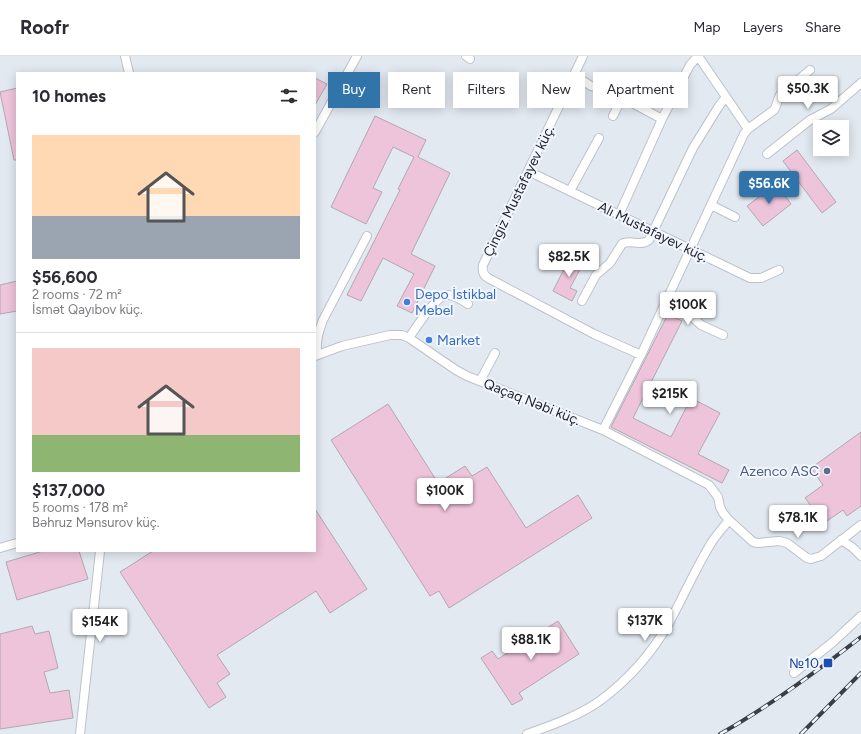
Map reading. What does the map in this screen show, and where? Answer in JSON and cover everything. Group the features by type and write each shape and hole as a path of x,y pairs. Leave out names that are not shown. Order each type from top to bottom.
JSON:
{"street":[{"path":"125,56 129,72"},
{"path":"348,72 357,56"},
{"name":"Çingiz Mustafayev küç.","path":"575,72 583,56"},
{"path":"619,215 662,119 690,65 698,56 748,129"},
{"path":"603,430 641,355 744,134 748,129 774,110 780,96 810,70"},
{"path":"767,154 810,120 831,109 861,83"},
{"path":"582,301 596,275 610,263 622,244 625,242 643,244 647,242 693,148 726,97"},
{"path":"316,130 328,108"},
{"name":"Çingiz Mustafayev küç.","path":"558,108 482,270 484,275 555,314 641,355"},
{"path":"614,116 618,108"},
{"path":"641,108 662,119"},
{"path":"570,191 599,138"},
{"name":"Alı Mustafayev küç.","path":"528,171 750,278 761,278 779,270"},
{"path":"711,205 735,217"},
{"path":"316,356 317,338 323,320 367,236"},
{"path":"409,338 434,303 444,295 451,295 468,304"},
{"path":"669,295 701,325 723,336"},
{"name":"Qaçaq Nəbi küç.","path":"316,356 342,346 390,335 402,335 409,338 456,370 603,430 709,485 718,497 720,507 729,520 753,542 779,541 787,543 806,558 811,559 821,556 842,540"},
{"path":"480,381 495,354"},
{"path":"526,734 544,731 600,700 618,686 640,664 650,653 711,544 729,520"},
{"path":"861,525 842,540 861,556"},
{"path":"0,548 16,543"},
{"path":"80,734 100,552"},
{"path":"794,673 833,642 861,616"}],"building":[{"path":"316,78 327,84 316,103"},
{"path":"16,88 16,160 14,160 0,92"},
{"path":"375,116 426,140 418,157 450,173 411,254 435,266 412,313 397,306 414,274 383,258 361,301 347,295 400,190 398,189 414,157 393,147 373,188 382,192 366,224 331,207"},
{"path":"797,150 836,202 822,213 783,161"},
{"path":"776,184 791,204 763,226 747,206"},
{"path":"571,255 584,262 570,288 577,291 572,301 553,291"},
{"path":"16,281 16,311 0,314 0,285"},
{"path":"668,314 682,321 633,418 671,437 691,398 720,413 698,454 729,470 722,483 611,427"},
{"path":"388,404 438,483 465,466 472,476 487,467 526,528 578,495 592,518 449,608 439,591 430,596 331,440"},
{"path":"861,432 861,506 847,516 843,510 824,523 805,498 823,485 811,468"},
{"path":"316,511 367,589 330,613 316,591 217,655 230,674 217,683 226,697 209,708 120,572 151,552 316,552"},
{"path":"40,552 79,552 88,579 17,600 6,562"},
{"path":"558,621 579,654 519,693 523,699 512,705 481,658 492,651 498,659"},
{"path":"32,626 35,634 49,631 58,668 44,672 50,693 69,690 73,718 0,729 0,634"}],"railway":[{"path":"720,734 757,712 792,688 861,637"},
{"path":"801,734 861,673"}],"place":[{"name":"Depo İstikbal Mebel","path":"407,302"},
{"name":"Market","path":"429,340"},
{"name":"Azenco ASC","path":"827,471"},
{"name":"№10","path":"828,663"}]}
